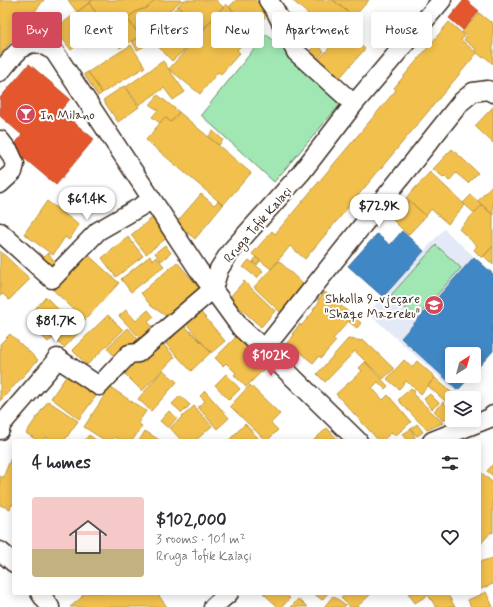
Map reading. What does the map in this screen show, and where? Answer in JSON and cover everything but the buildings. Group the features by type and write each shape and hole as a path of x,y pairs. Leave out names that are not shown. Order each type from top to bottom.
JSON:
{"street":[{"path":"268,0 275,10 296,52 354,104"},
{"name":"Rruga Tofik Kalaçi","path":"212,289 219,269 230,252 301,173 354,104 442,0"},
{"path":"0,72 22,47 31,42 54,51 212,289 241,328 356,439"},
{"path":"264,349 461,102 473,92 488,90 493,93"},
{"path":"0,140 10,153 15,164 13,172 0,184"},
{"path":"0,232 52,279 98,231 152,200"},
{"path":"1,426 57,358 99,386 129,354 138,352 212,289"},
{"path":"437,439 492,418"},
{"path":"0,551 12,561"},
{"path":"41,595 50,607"},
{"path":"213,607 228,595"}],"shaded area":[{"name":"Shkolla 9-vjeçare \"Shaqe Mazreku\"","path":"444,229 493,274 493,351 481,364 481,347 445,347 445,382 368,313"},
{"name":"Shkolla 9-vjeçare \"Shaqe Mazreku\"","path":"446,383 464,383 457,391 455,391"}],"green space":[{"path":"266,34 272,39 272,48 282,48 343,101 274,182 201,115 255,48 264,48 264,36"},
{"path":"436,245 461,268 416,318 391,295"}],"place":[{"name":"In Milano","path":"26,114"},
{"name":"Shkolla 9-vjeçare \"Shaqe Mazreku\"","path":"434,305"}]}
